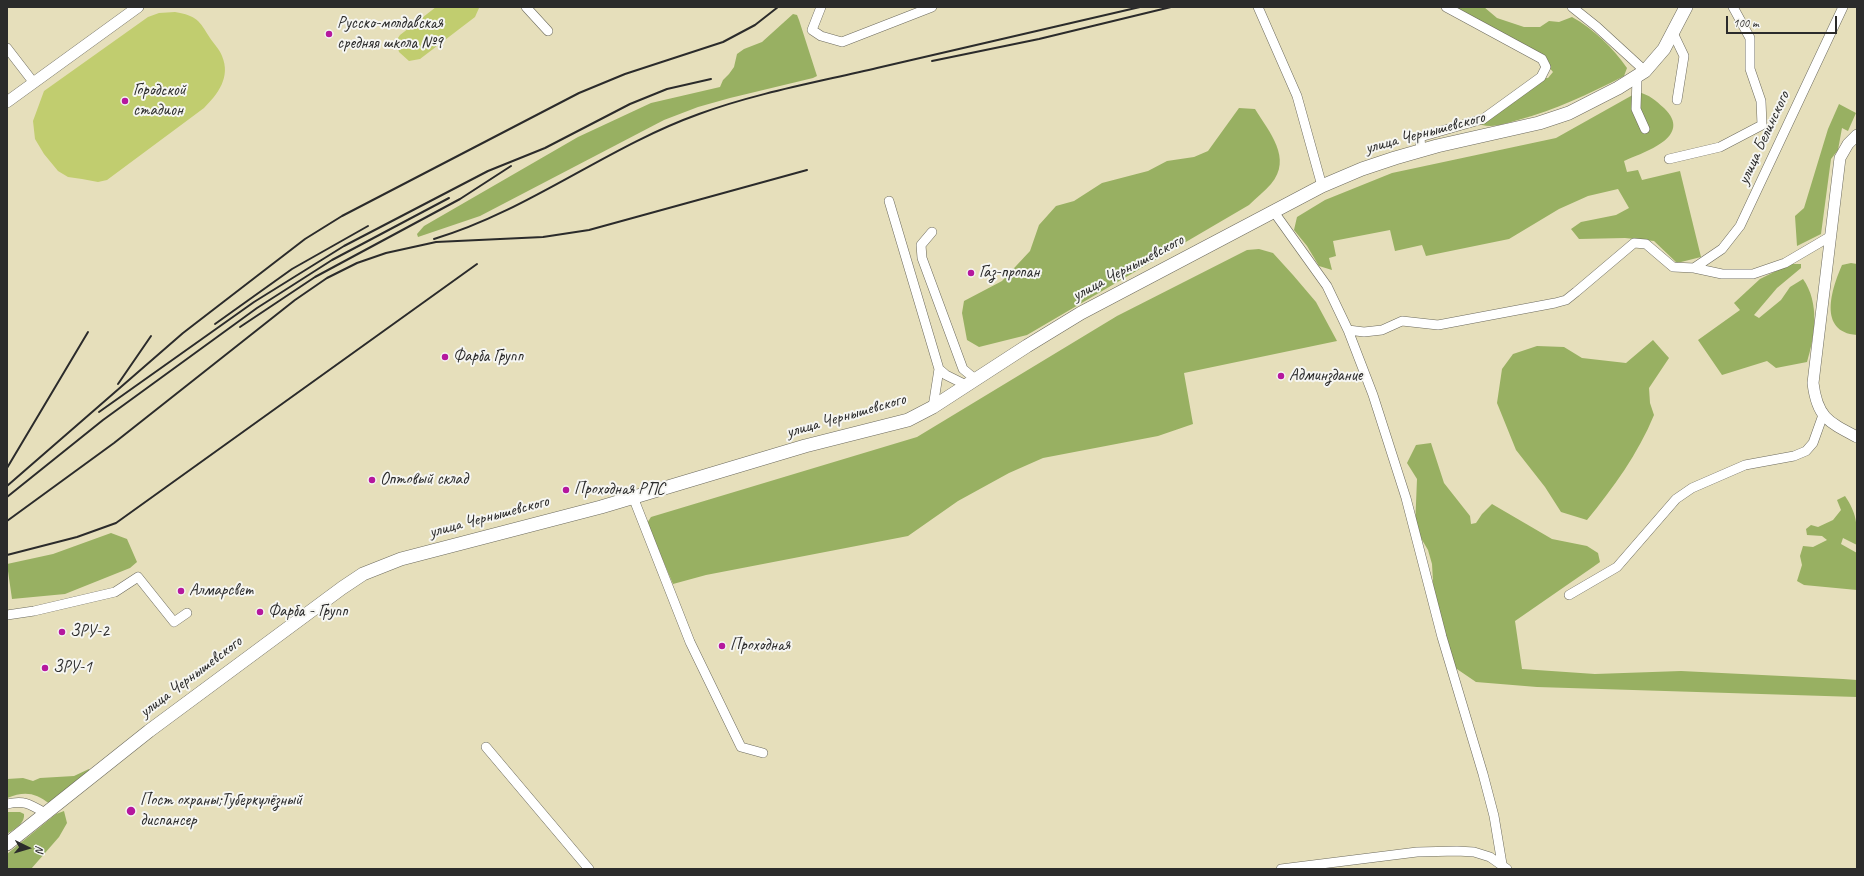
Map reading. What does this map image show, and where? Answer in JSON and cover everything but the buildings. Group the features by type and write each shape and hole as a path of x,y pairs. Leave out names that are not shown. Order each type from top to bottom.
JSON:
{"main road":[{"name":"улица Чернышевского","path":"7,844 223,676 363,574 401,559 633,497 805,446 908,420 933,407 1033,342 1105,299 1322,186 1362,169 1421,151 1553,120 1641,75 1664,49 1686,7"}],"street":[{"path":"7,102 138,7"},
{"path":"526,7 548,30"},
{"path":"821,7 812,30 821,36 842,42 932,7"},
{"path":"1258,7 1298,96 1322,186"},
{"path":"1421,151 1420,137 1483,119 1541,77 1546,67 1542,59 1446,7"},
{"path":"1572,7 1597,27 1641,75 1636,109 1645,128"},
{"path":"1669,159 1720,147 1762,125 1761,101 1750,69 1750,38 1733,7"},
{"name":"улица Белинского","path":"1694,268 1722,249 1740,226 1844,7"},
{"path":"1673,33 1684,56 1677,100"},
{"path":"7,48 34,83"},
{"path":"1857,135 1848,144 1840,158 1813,383 1816,402 1823,415 1840,428 1857,437"},
{"path":"889,201 939,369 933,407"},
{"path":"1274,212 1326,286 1348,330 1371,388 1410,513 1442,637 1494,816 1504,867"},
{"path":"932,232 921,245 922,258 963,369 971,382"},
{"path":"1348,330 1364,332 1382,330 1402,321 1438,325 1555,303 1571,296 1634,243 1646,244 1673,267 1694,268 1722,274 1753,274 1785,263 1831,236"},
{"path":"939,369 946,375 971,382"},
{"path":"1570,595 1617,567 1676,499 1692,488 1745,465 1794,456 1806,451 1813,443 1823,415"},
{"path":"633,497 690,642 741,747 763,753"},
{"path":"7,614 34,611 116,592 138,577 174,622 187,613"},
{"path":"486,747 589,869"},
{"path":"7,804 20,801 28,803 45,813"},
{"path":"1282,869 1423,852 1474,852 1490,857 1504,867"}],"green space":[{"path":"436,7 479,8 475,17 420,59 409,61 399,52 396,41 400,35"},
{"path":"1448,7 1484,7 1497,18 1524,27 1540,27 1549,21 1559,22 1572,17 1588,27 1616,53 1627,68 1624,76 1559,106 1505,124 1496,126 1482,125 1483,119 1540,78 1548,78 1553,72 1542,59"},
{"name":"Городской стадион","path":"175,12 188,15 197,20 221,54 225,71 224,78 222,85 214,97 204,108 107,180 98,182 68,177 58,171 44,154 35,139 33,121 44,91 148,17 159,13"},
{"path":"793,14 797,15 799,20 817,76 698,107 664,120 480,216 418,237 417,234 424,226 578,137 651,103 720,87 723,80 734,67 737,54 744,49 762,42"},
{"path":"1638,92 1649,96 1664,108 1672,118 1673,127 1670,135 1663,142 1624,161 1627,172 1638,170 1642,180 1680,171 1701,257 1677,263 1654,241 1625,238 1579,239 1571,229 1581,222 1616,215 1629,208 1618,189 1588,196 1559,209 1509,239 1426,256 1422,245 1395,251 1390,230 1333,241 1336,256 1329,258 1332,270 1319,266 1307,246 1294,230 1297,217 1325,200 1392,173 1556,138"},
{"path":"1839,104 1856,113 1848,131 1842,128 1838,150 1831,159 1821,234 1797,246 1795,216 1804,208 1828,129"},
{"path":"1239,108 1255,109 1272,136 1279,155 1280,165 1271,184 1249,205 1027,335 979,347 967,340 962,313 964,301 1002,281 1030,251 1039,225 1056,206 1074,201 1102,183 1148,171 1167,161 1194,157 1208,151"},
{"path":"1259,249 1273,253 1316,302 1337,341 1184,373 1193,424 1158,436 1043,458 1009,473 958,501 908,536 706,575 673,584 647,523 651,517 917,437 1117,316 1247,250"},
{"path":"1851,263 1857,264 1857,335 1844,332 1836,326 1832,318 1831,308 1834,285 1842,265"},
{"path":"1790,264 1801,264 1801,268 1777,288 1754,315 1759,318 1781,300 1790,287 1803,279 1812,298 1814,309 1814,331 1807,362 1776,368 1767,361 1722,375 1698,340 1740,310 1734,303 1760,279"},
{"path":"1653,340 1669,358 1649,388 1650,403 1654,415 1648,429 1633,457 1587,520 1561,512 1545,487 1516,450 1497,403 1502,369 1513,354 1537,346 1564,347 1582,358 1626,363"},
{"path":"1431,443 1444,483 1470,516 1471,524 1476,523 1482,514 1492,504 1552,539 1587,546 1598,553 1600,562 1515,621 1522,669 1595,674 1681,671 1857,680 1857,697 1537,687 1476,682 1454,667 1434,599 1432,564 1428,550 1415,528 1417,479 1407,463 1416,445"},
{"path":"1845,496 1856,519 1857,545 1843,538 1841,544 1857,553 1857,590 1804,585 1797,581 1802,565 1800,556 1803,546 1813,547 1827,540 1822,536 1807,535 1806,529 1811,525 1818,527 1833,520 1841,510 1837,500"},
{"path":"111,533 127,539 137,562 130,568 65,594 12,599 7,564 53,554"},
{"path":"89,769 89,773 50,804 39,797 29,794 19,794 7,798 7,779 23,778 33,781 40,778 74,776"},
{"path":"64,811 67,823 59,837 31,869 7,869 7,854 56,814"},
{"path":"7,812 20,812 24,814 24,818 16,828 7,834"}],"railway":[{"path":"7,486 183,333 305,239 342,216 579,93 625,74 723,42 755,25 778,7"},
{"path":"434,239 469,227 502,212 632,144 699,114 787,88 1140,7"},
{"path":"932,61 1039,39 1171,7"},
{"path":"99,412 254,302 344,246 488,171 545,148 630,104 667,89 711,79"},
{"path":"240,327 315,277 460,199 511,166"},
{"path":"7,521 114,443 295,300 327,278 357,263 386,253 436,242 543,237 589,230 807,170"},
{"path":"7,497 103,420 257,308 332,260 449,198"},
{"path":"215,324 292,269 368,226"},
{"path":"7,555 77,537 116,523 477,264"},
{"path":"7,468 88,332"},
{"path":"118,384 151,336"}],"place":[{"name":"Русско-молдавская средняя школа №9","path":"329,34"},
{"name":"Городской стадион","path":"125,101"},
{"name":"Газ-пропан","path":"971,273"},
{"name":"Фарба Групп","path":"445,357"},
{"name":"Админздание","path":"1281,376"},
{"name":"Оптовый склад","path":"372,480"},
{"name":"Проходная РПС","path":"566,490"},
{"name":"Алмарсвет","path":"181,591"},
{"name":"Фарба - Групп","path":"260,612"},
{"name":"ЗРУ-2","path":"62,632"},
{"name":"Проходная","path":"722,646"},
{"name":"ЗРУ-1","path":"45,668"},
{"name":"Пост охраны;Туберкулёзный диспансер","path":"131,811"}]}
